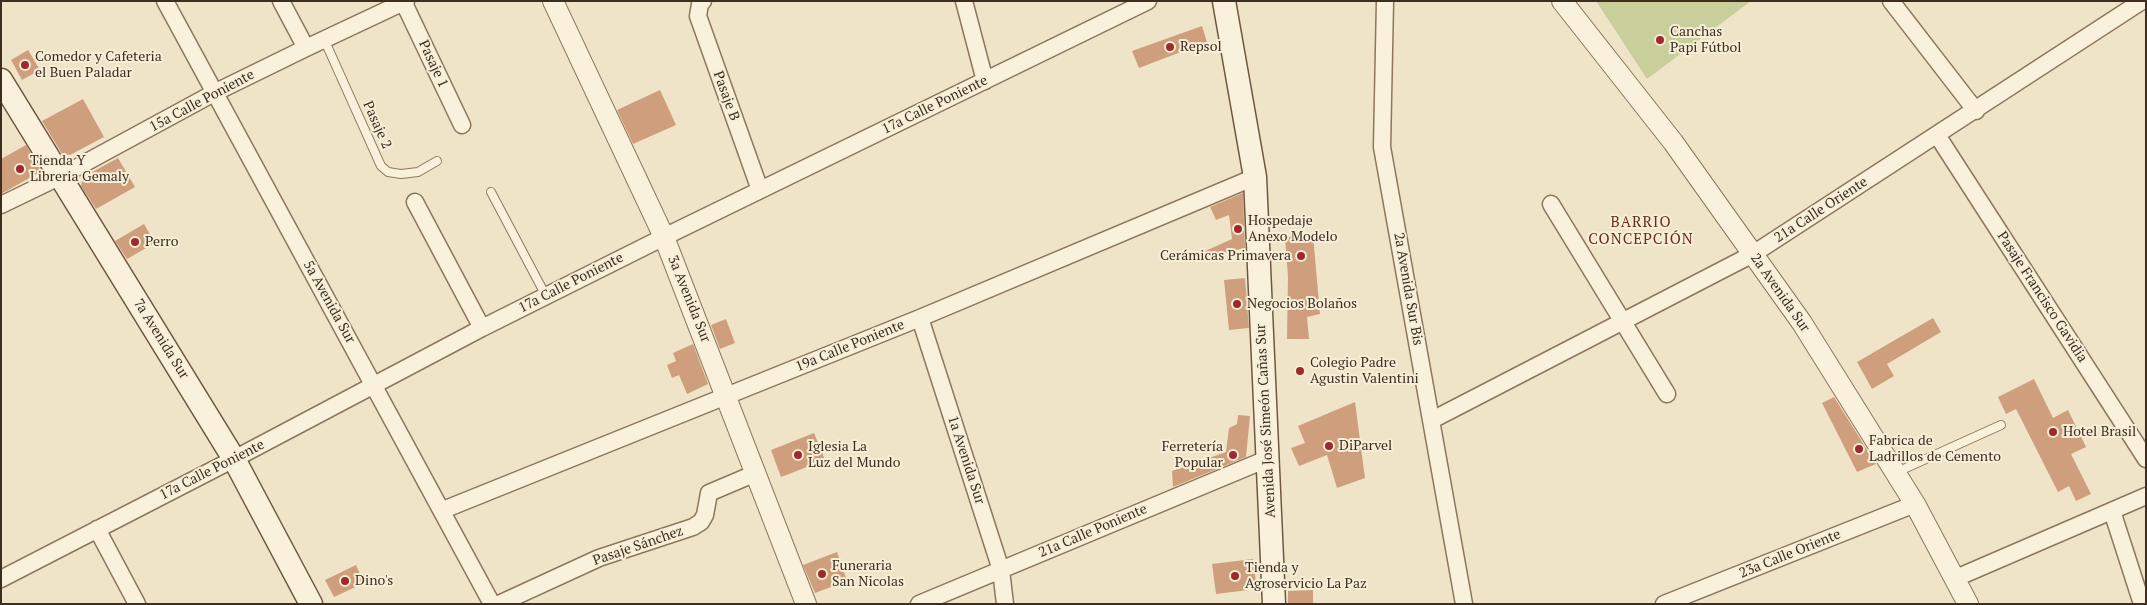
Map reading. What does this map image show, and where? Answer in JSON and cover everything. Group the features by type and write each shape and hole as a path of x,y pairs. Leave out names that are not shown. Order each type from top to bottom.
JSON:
{"main road":[{"name":"Avenida José Simeón Cañas Sur","path":"1224,1 1255,177 1274,604"},
{"name":"7a Avenida Sur","path":"1,80 234,459 311,604"}],"street":[{"name":"5a Avenida Sur","path":"165,1 443,510 492,604"},
{"path":"281,1 306,48"},
{"name":"3a Avenida Sur","path":"553,1 664,237 806,604"},
{"name":"Pasaje B","path":"703,1 700,4 698,16 760,190"},
{"path":"964,1 985,81"},
{"name":"17a Calle Poniente","path":"1,579 482,328 1148,1"},
{"name":"2a Avenida Sur Bis","path":"1385,1 1382,147 1464,604"},
{"name":"2a Avenida Sur","path":"1562,1 1673,142 1802,323 1915,504 1956,578 1968,604"},
{"path":"1891,1 1976,110"},
{"name":"21a Calle Oriente","path":"1432,420 1753,254 2142,1"},
{"name":"15a Calle Poniente","path":"1,206 61,176 214,93 404,2"},
{"name":"Pasaje 1","path":"404,2 462,125"},
{"name":"Pasaje Francisco Gavidia","path":"1937,136 2146,460"},
{"name":"19a Calle Poniente","path":"443,510 920,318 1255,177"},
{"path":"415,202 482,328"},
{"path":"1551,204 1667,394"},
{"name":"1a Avenida Sur","path":"920,318 1001,570 1005,604"},
{"name":"21a Calle Poniente","path":"919,604 1267,459"},
{"name":"Pasaje Sánchez","path":"499,604 599,558 693,527 701,522 705,515 709,494 756,473"},
{"path":"1956,578 2146,496"},
{"name":"23a Calle Oriente","path":"1664,604 1915,504"},
{"path":"2112,511 2142,604"},
{"path":"97,530 137,604"}],"lane":[{"name":"Pasaje 2","path":"324,39 381,166 388,172 401,174 418,172 437,161"},
{"path":"491,192 546,296"},
{"path":"1896,473 2001,425"}],"green space":[{"name":"Canchas Papi Fútbol","path":"1596,1 1751,1 1647,79"}],"building":[{"name":"Repsol","path":"1202,26 1207,42 1139,68 1132,51"},
{"name":"Comedor y Cafeteria el Buen Paladar","path":"28,50 40,70 22,80 11,60"},
{"path":"660,90 676,125 633,144 617,110"},
{"path":"83,99 104,137 70,155 62,154 42,121"},
{"name":"Tienda Y Libreria Gemaly","path":"26,145 40,172 1,194 1,159"},
{"path":"118,158 135,187 96,209 81,186 83,177"},
{"name":"Hospedaje Anexo Modelo","path":"1243,193 1245,248 1205,257 1203,252 1232,239 1229,215 1216,220 1210,207"},
{"name":"Perro","path":"144,224 155,243 127,259 115,241"},
{"path":"1313,235 1320,314 1307,317 1309,339 1287,339 1288,277 1285,237"},
{"name":"Negocios Bolaños","path":"1245,278 1249,328 1229,330 1224,280"},
{"path":"1933,318 1941,332 1887,364 1894,376 1872,389 1857,362"},
{"path":"726,319 735,343 720,349 711,325"},
{"path":"693,344 708,384 687,394 679,375 672,378 667,365 676,361 673,353"},
{"name":"Hotel Brasil","path":"2034,379 2053,418 2068,410 2086,447 2071,454 2091,494 2076,501 2069,486 2058,492 2016,409 2006,414 1998,397"},
{"name":"Fabrica de Ladrillos de Cemento","path":"1834,397 1876,464 1857,472 1822,403"},
{"name":"DiParvel","path":"1355,402 1365,478 1337,488 1327,455 1299,466 1291,448 1305,443 1298,426"},
{"name":"Ferretería Popular","path":"1238,415 1250,416 1246,457 1173,487 1172,471 1226,452 1229,428 1237,424"},
{"name":"Iglesia La Luz del Mundo","path":"814,433 825,460 781,477 771,450"},
{"name":"Funeraria San Nicolas","path":"837,552 847,581 815,593 803,565"},
{"name":"Tienda y Agroservicio La Paz","path":"1253,559 1257,589 1216,594 1212,564"},
{"name":"Dino's","path":"356,565 364,583 334,597 325,580"},
{"path":"1313,590 1313,604 1288,604 1288,591"}],"place":[{"name":"Canchas Papi Fútbol","path":"1660,40"},
{"name":"Repsol","path":"1170,47"},
{"name":"Comedor y Cafeteria el Buen Paladar","path":"25,65"},
{"name":"Tienda Y Libreria Gemaly","path":"20,169"},
{"name":"Hospedaje Anexo Modelo","path":"1238,229"},
{"name":"Perro","path":"135,242"},
{"name":"Cerámicas Primavera","path":"1301,256"},
{"name":"Negocios Bolaños","path":"1237,304"},
{"name":"Colegio Padre Agustin Valentini","path":"1300,371"},
{"name":"Hotel Brasil","path":"2053,432"},
{"name":"DiParvel","path":"1329,446"},
{"name":"Fabrica de Ladrillos de Cemento","path":"1859,449"},
{"name":"Iglesia La Luz del Mundo","path":"798,455"},
{"name":"Ferretería Popular","path":"1233,455"},
{"name":"Funeraria San Nicolas","path":"822,574"},
{"name":"Tienda y Agroservicio La Paz","path":"1235,576"},
{"name":"Dino's","path":"345,581"}],"district":[{"name":"BARRIO CONCEPCIÓN","path":"1641,232"}]}
